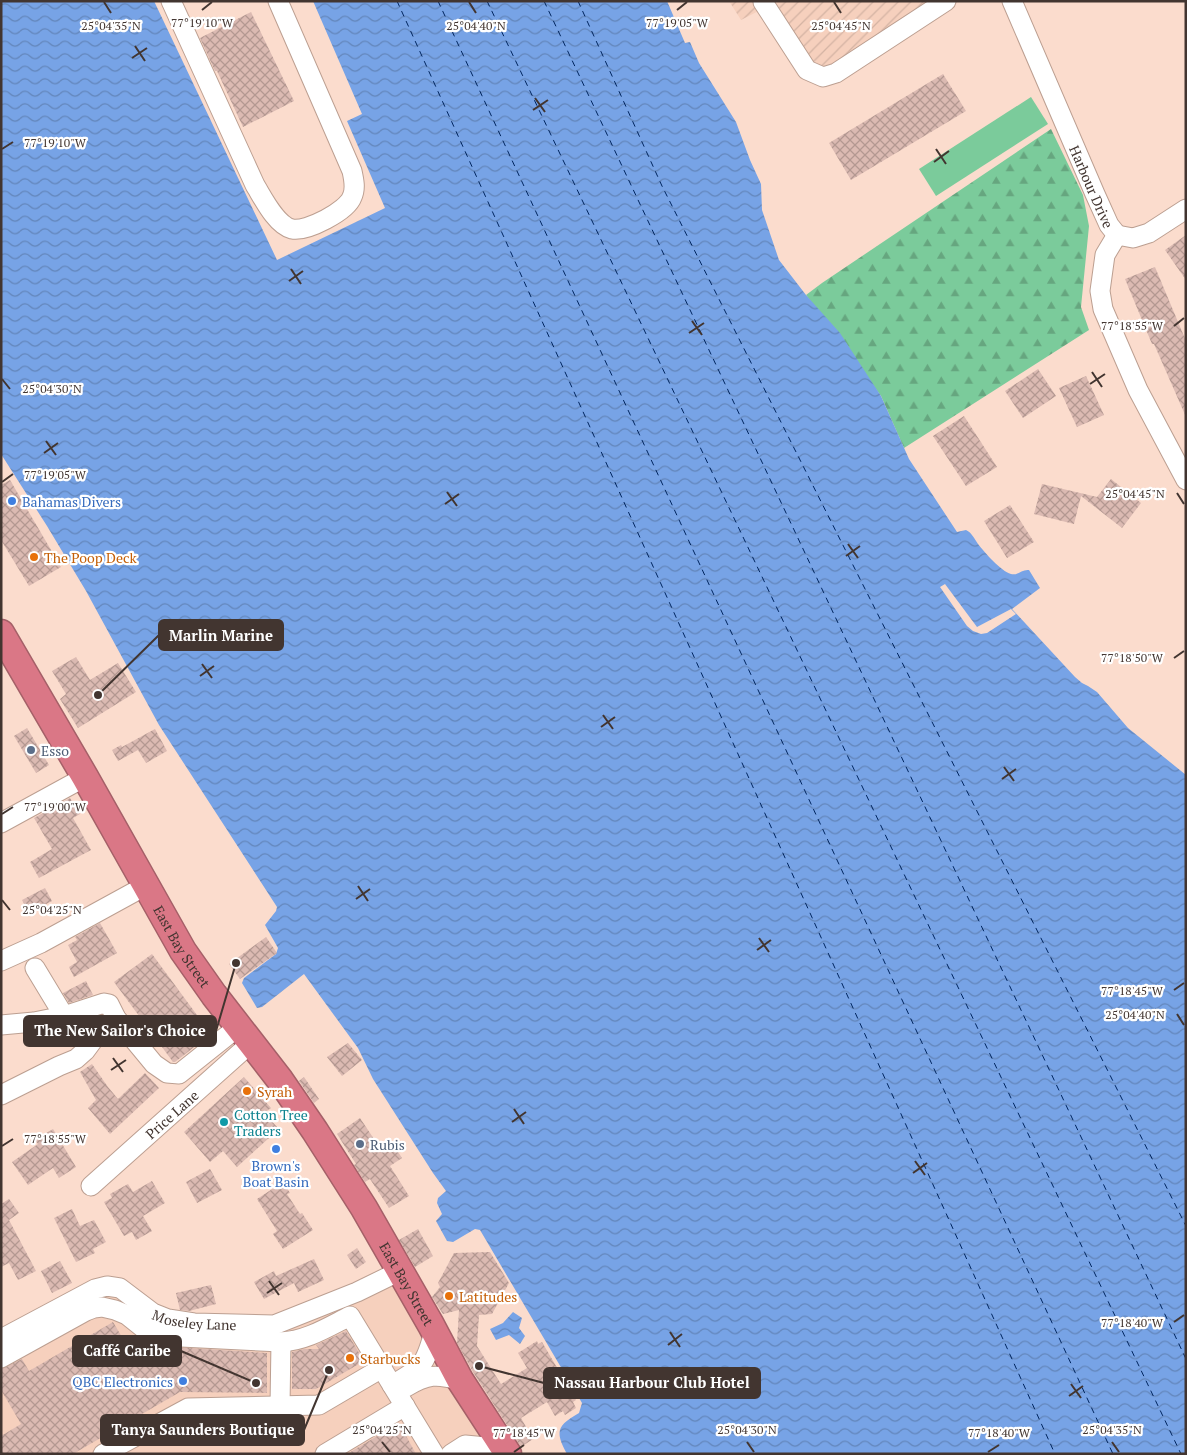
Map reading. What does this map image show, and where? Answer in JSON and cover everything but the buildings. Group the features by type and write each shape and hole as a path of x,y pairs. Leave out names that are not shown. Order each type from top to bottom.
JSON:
{"highway":[{"name":"East Bay Street","path":"1,633 147,885 183,951 244,1035 280,1080 315,1131 364,1208 460,1380 502,1449"}],"street":[{"path":"171,1 255,185 269,208 282,224 293,229 310,226 342,211 352,199 355,187 352,170 278,1"},
{"path":"762,2 807,70 823,77 836,73 946,1"},
{"name":"Harbour Drive","path":"1012,1 1095,194 1109,225 1117,235 1105,254 1100,291 1103,309 1138,390 1186,480"},
{"path":"1117,235 1133,238 1149,233 1186,209"},
{"path":"1,823 85,777"},
{"path":"1,961 41,944 147,885"},
{"path":"35,968 64,1016"},
{"path":"1,1025 34,1022 64,1016 104,1003 109,1004 116,1018 154,1064 167,1073 179,1074 244,1035"},
{"path":"1,1096 76,1059 85,1051 99,1032 116,1018"},
{"name":"Price Lane","path":"91,1186 244,1035"},
{"name":"Moseley Lane","path":"1,1339 95,1289 108,1286 120,1288 153,1313 168,1319 194,1323 274,1325 357,1292 400,1271"},
{"path":"1,1358 86,1311 102,1307 127,1316 142,1327 161,1336 281,1342 294,1341 308,1336 350,1316 434,1454"},
{"path":"398,1395 411,1374 422,1364 430,1349 434,1332"},
{"path":"280,1406 281,1342"},
{"path":"103,1454 188,1408 319,1405 382,1368"},
{"path":"332,1452 398,1395 421,1378 444,1376 460,1380"},
{"path":"458,1449 502,1449"}],"shaded area":[{"path":"729,1 956,1 820,83 776,2 741,20"},
{"path":"394,1281 490,1448 478,1454 1,1454 1,1348 106,1294 125,1300 149,1319 277,1330"}],"green space":[{"path":"1031,97 1048,124 936,196 919,169"},
{"path":"1051,129 1083,195 1089,226 1081,307 1089,330 904,448 881,396 806,295"}],"water":[{"path":"1,1 154,1 277,260 385,208 347,121 362,114 313,1 667,1 685,43 690,42 699,63 736,122 761,184 762,210 779,260 806,295 840,333 881,396 909,459 957,532 966,530 970,533 989,557 1007,572 1013,574 1029,570 1040,588 1012,609 1075,677 1097,692 1128,728 1186,775 1186,1454 567,1454 560,1440 560,1429 566,1421 579,1413 582,1403 480,1230 475,1229 453,1242 447,1241 436,1221 442,1214 437,1203 438,1198 446,1191 373,1079 358,1048 304,974 262,1007 257,1008 242,983 244,978 276,954 278,948 265,925 277,907 159,725 86,591 1,454"},
{"path":"513,1312 522,1318 519,1328 525,1336 520,1344 509,1335 496,1340 490,1329 503,1323"}],"pier":[{"path":"945,584 977,627 1011,609 1016,614 987,633 981,634 973,631 967,626 940,587"}],"ferry route":[{"path":"397,1 1055,1454"},
{"path":"438,1 1113,1454"},
{"path":"487,1 1181,1454"},
{"path":"544,1 1186,1359"},
{"path":"578,1 662,186 1186,1226"}],"place":[{"name":"Bahamas Divers","path":"12,501"},
{"name":"The Poop Deck","path":"34,557"},
{"name":"Marlin Marine","path":"98,695"},
{"name":"Esso","path":"31,750"},
{"name":"The New Sailor's Choice","path":"236,963"},
{"name":"Syrah","path":"247,1091"},
{"name":"Cotton Tree Traders","path":"224,1122"},
{"name":"Rubis","path":"360,1144"},
{"name":"Brown's Boat Basin","path":"276,1149"},
{"name":"Latitudes","path":"449,1296"},
{"name":"Starbucks","path":"350,1358"},
{"name":"Nassau Harbour Club Hotel","path":"479,1366"},
{"name":"Tanya Saunders Boutique","path":"329,1370"},
{"name":"QBC Electronics","path":"183,1381"},
{"name":"Caffé Caribe","path":"256,1383"}]}
